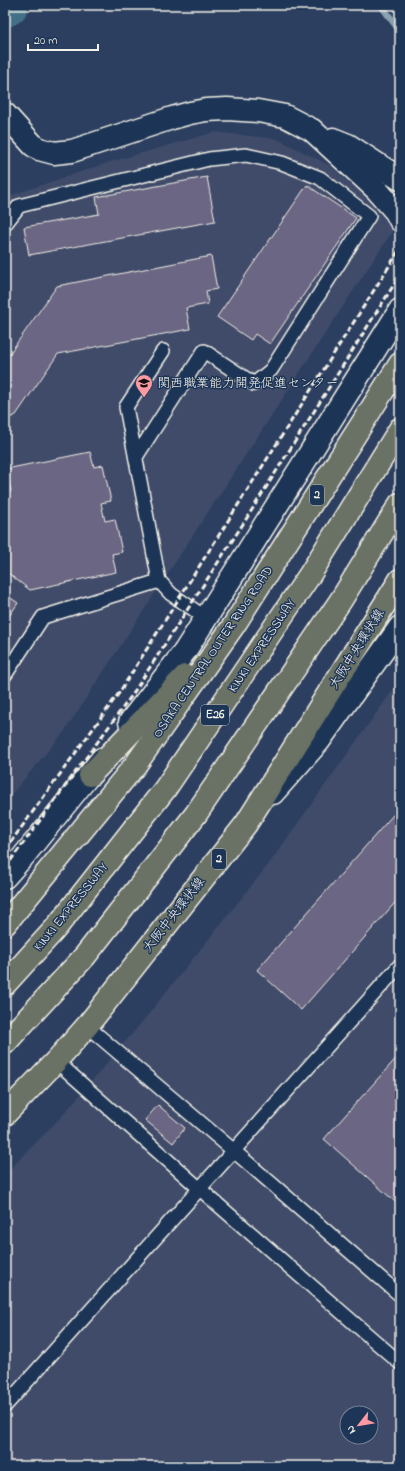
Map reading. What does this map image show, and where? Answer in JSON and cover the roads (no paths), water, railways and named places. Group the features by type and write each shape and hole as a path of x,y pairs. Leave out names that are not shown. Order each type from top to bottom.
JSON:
{"main road":[{"name":"OSAKA CENTRAL OUTER RING ROAD","path":"5,924 136,764 234,625 400,365"},
{"name":"KINKI EXPRESSWAY","path":"5,984 55,929 165,789 309,576 400,429"},
{"path":"5,1043 85,956 196,814 341,600 400,504"},
{"name":"大阪中央環状線","path":"5,1114 87,1026 246,824 400,580"},
{"path":"90,775 234,625"}],"street":[{"path":"5,114 26,138 39,149 50,153 62,153 190,113 227,109 258,111 285,116 312,130 348,145 400,179"},
{"path":"312,130 377,190 396,212 400,220"},
{"path":"5,877 90,775 185,651 400,310"},
{"path":"246,824 319,741 400,627"}],"lane":[{"path":"5,224 19,206 208,159 246,155 282,163 320,178 369,216 271,370 254,384 204,351 136,457"},
{"path":"163,351 126,407 159,581 171,594 206,618"},
{"path":"5,675 43,617 159,581"},
{"path":"5,1406 400,965"},
{"path":"87,1026 400,1295"},
{"path":"56,1061 400,1363"}],"waterway":[{"path":"381,5 400,31"}],"railway":[{"path":"5,850 119,693 400,249"},
{"path":"5,868 130,698 243,524 400,275"}],"place":[{"name":"関西職業能力開発促進センター","path":"144,398"}]}
